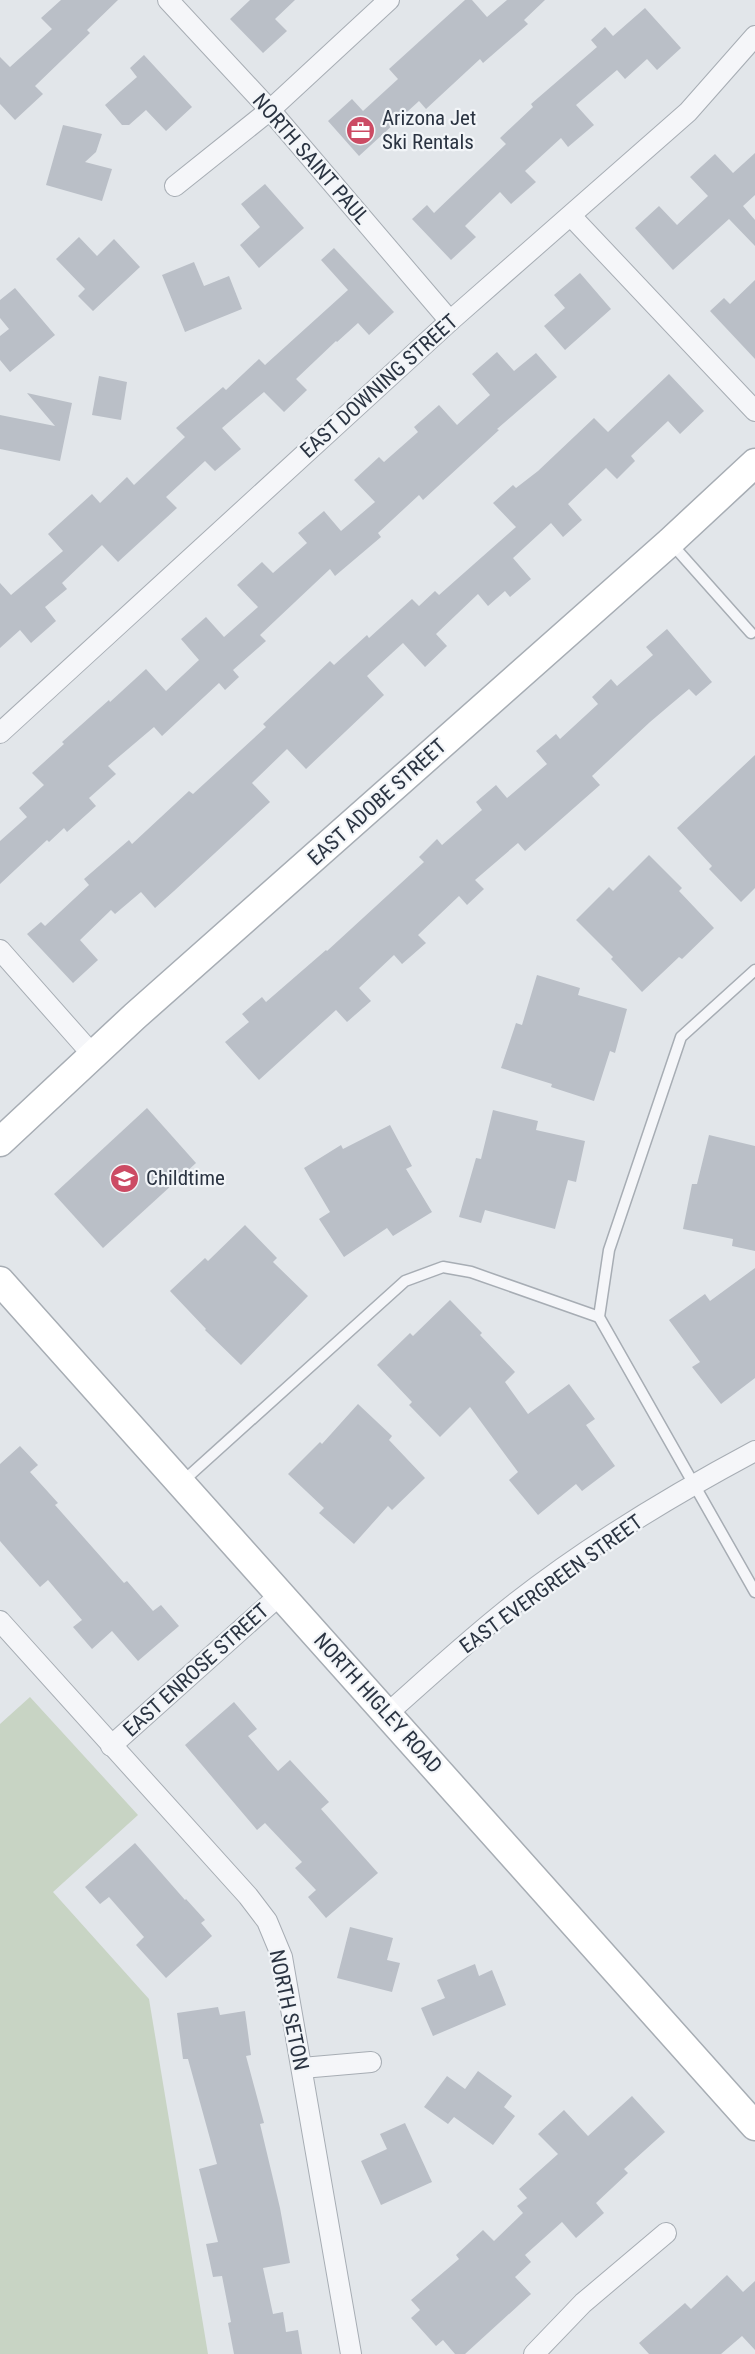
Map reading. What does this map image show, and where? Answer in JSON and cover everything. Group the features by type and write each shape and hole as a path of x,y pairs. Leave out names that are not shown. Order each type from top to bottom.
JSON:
{"main road":[{"name":"EAST ADOBE STREET","path":"0,1142 92,1054 670,542 755,463"},
{"name":"NORTH HIGLEY ROAD","path":"0,1281 755,2126"}],"street":[{"name":"NORTH SAINT PAUL","path":"168,0 270,110 450,321"},
{"path":"175,186 270,110 389,0"},
{"name":"EAST DOWNING STREET","path":"0,733 450,321 688,112 755,36"},
{"path":"571,216 755,411"},
{"path":"0,950 92,1054"},
{"name":"EAST EVERGREEN STREET","path":"387,1713 499,1616 588,1551 632,1521 755,1451"},
{"name":"EAST ENROSE STREET","path":"111,1746 281,1594"},
{"name":"NORTH SETON","path":"0,1621 248,1896 267,1921 282,1957 351,2354"},
{"path":"302,2068 371,2062"},
{"path":"534,2354 583,2303 666,2233"}],"lane":[{"path":"670,542 751,633"},
{"path":"755,970 681,1037 609,1250 598,1317 755,1592"},
{"path":"181,1483 405,1281 443,1267 471,1272 598,1317"}],"green space":[{"path":"30,1697 138,1815 53,1892 149,1999 208,2354 0,2354 0,1724"}],"building":[{"path":"61,0 118,0 87,30 90,33 35,86 43,94 15,120 0,104 0,57 10,67 52,29 41,18"},
{"path":"250,0 295,0 275,19 287,31 263,53 230,19"},
{"path":"465,0 472,0 487,17 507,0 545,0 524,20 528,24 483,63 480,59 426,109 419,101 359,156 328,121 352,99 363,111 398,79 389,69"},
{"path":"645,8 681,48 657,70 647,59 625,79 617,70 576,105 594,125 568,147 561,138 525,171 536,182 511,204 500,192 465,226 476,237 451,260 412,219 427,205 434,213 506,144 500,138 533,107 531,104 597,47 591,40 605,27 613,36"},
{"path":"144,55 192,107 166,131 146,110 129,125 122,125 105,105 137,77 130,68"},
{"path":"63,125 102,134 96,152 85,162 112,169 102,201 46,185"},
{"path":"755,153 755,195 743,206 755,220 755,246 729,219 673,270 635,228 659,206 677,225 708,196 690,177 715,154 733,173"},
{"path":"265,184 304,228 259,268 240,245 260,227 241,204"},
{"path":"79,237 97,256 114,239 140,267 93,311 78,296 85,289 56,259"},
{"path":"334,248 394,312 369,335 358,323 336,341 296,379 307,390 284,412 264,392 222,428 241,449 215,471 205,461 166,497 177,508 118,562 102,545 62,583 67,589 45,607 56,621 31,643 20,630 0,648 0,583 11,595 63,551 48,534 92,494 100,503 127,477 134,485 185,437 176,428 223,387 226,390 259,359 265,365 348,290 321,260"},
{"path":"194,262 204,286 229,276 242,309 185,332 162,275"},
{"path":"580,273 611,309 565,350 544,326 565,308 554,295"},
{"path":"755,280 755,359 710,311 724,298 730,304"},
{"path":"15,288 55,335 10,372 0,360 0,336 9,329 0,318 0,300"},
{"path":"497,352 514,371 536,353 557,377 497,429 499,430 423,500 419,495 378,533 381,537 335,576 330,569 260,635 266,641 233,670 239,677 225,690 219,683 162,736 154,727 108,766 116,774 89,798 96,806 67,832 64,828 49,842 47,840 0,884 0,841 27,817 19,808 44,785 32,773 64,744 62,742 146,669 166,691 199,660 181,639 206,617 224,637 258,607 237,585 262,562 273,573 307,543 298,533 324,511 341,531 375,502 354,480 379,457 384,462 418,432 414,427 439,405 457,425 490,395 472,374"},
{"path":"669,374 704,411 680,434 668,421 631,456 635,461 617,479 606,468 568,504 582,520 563,537 551,523 513,558 531,579 510,597 505,591 488,606 478,594 436,634 447,646 425,667 403,643 367,676 384,695 306,769 287,749 252,783 270,802 174,891 155,908 141,892 115,914 111,910 80,940 98,960 73,983 27,934 41,922 45,926 89,885 84,879 129,840 132,844 189,791 193,794 266,727 263,724 330,661 334,665 367,635 369,638 412,599 419,606 435,591 439,595 516,527 493,503 513,485 516,488 538,471 594,418 608,432"},
{"path":"99,376 127,382 121,420 92,415"},
{"path":"27,393 72,403 60,461 0,449 0,415 55,426"},
{"path":"667,629 712,682 696,696 689,689 650,722 592,776 600,785 525,851 518,843 475,880 484,889 467,905 459,896 418,935 426,943 402,964 394,955 359,988 371,1001 347,1022 336,1010 259,1080 225,1042 249,1022 242,1014 262,997 266,1002 327,951 424,862 419,857 437,839 442,845 482,810 476,802 496,785 507,798 547,764 536,751 556,734 560,739 598,704 592,697 611,679 617,686 653,655 646,647"},
{"path":"755,755 755,888 741,902 709,869 712,866 677,828"},
{"path":"649,855 682,888 679,891 714,928 682,959 679,957 642,992 611,959 613,957 576,920 609,887 613,891"},
{"path":"537,975 580,988 578,995 627,1009 615,1053 610,1051 594,1101 551,1087 552,1084 501,1068 516,1023 522,1025"},
{"name":"Childtime","path":"147,1108 196,1163 103,1248 54,1194"},
{"path":"493,1110 538,1121 536,1130 585,1141 576,1182 568,1180 555,1229 485,1210 481,1223 459,1217 476,1158 481,1159"},
{"path":"390,1125 412,1166 406,1169 432,1212 393,1236 387,1228 344,1257 319,1219 330,1212 304,1168 341,1145 343,1149"},
{"path":"709,1135 755,1146 755,1251 732,1246 733,1239 683,1229 692,1184 697,1184"},
{"path":"245,1225 277,1258 273,1262 308,1296 241,1365 170,1291 205,1258 208,1261"},
{"path":"755,1268 755,1378 721,1404 692,1367 700,1362 669,1320 705,1294 710,1301"},
{"path":"450,1300 515,1372 505,1382 528,1414 569,1384 595,1419 586,1425 615,1466 582,1491 576,1484 538,1515 509,1480 518,1472 470,1407 440,1437 409,1405 412,1402 377,1365 410,1333 413,1336"},
{"path":"358,1404 392,1436 389,1440 425,1478 392,1510 388,1506 354,1544 319,1513 324,1508 288,1474 320,1442 322,1444"},
{"path":"20,1446 38,1465 30,1472 58,1503 55,1505 124,1583 127,1581 153,1611 161,1605 179,1626 138,1661 112,1631 92,1649 73,1627 82,1620 48,1580 40,1587 0,1541 0,1464"},
{"path":"234,1702 257,1729 248,1736 278,1771 290,1760 329,1802 321,1809 378,1873 326,1918 308,1897 316,1890 295,1868 302,1862 265,1823 257,1830 185,1745"},
{"path":"135,1843 205,1920 201,1923 212,1936 166,1978 136,1945 144,1937 109,1897 100,1904 85,1887"},
{"path":"350,1927 393,1938 387,1960 400,1963 392,1992 337,1978"},
{"path":"475,1964 479,1976 492,1970 506,2005 433,2036 421,2008 445,1998 437,1980"},
{"path":"218,2007 220,2015 245,2011 251,2055 246,2056 264,2123 260,2124 280,2208 290,2263 263,2268 273,2314 283,2312 286,2332 298,2330 302,2354 234,2354 228,2323 231,2322 222,2276 213,2277 206,2244 218,2242 199,2169 217,2164 188,2059 183,2059 177,2013"},
{"path":"478,2071 512,2096 504,2107 515,2116 493,2145 454,2117 448,2124 424,2107 447,2076 465,2089"},
{"path":"632,2096 665,2132 624,2169 628,2173 596,2203 604,2213 576,2238 562,2222 525,2255 531,2262 515,2277 531,2294 465,2354 455,2354 443,2340 436,2346 411,2318 420,2310 411,2300 459,2259 456,2255 483,2230 494,2241 523,2213 517,2206 527,2198 519,2189 558,2154 538,2134 564,2110 588,2136"},
{"path":"405,2123 432,2182 381,2205 361,2161 387,2149 380,2134"},
{"path":"727,2275 743,2292 755,2281 755,2350 742,2336 721,2354 649,2354 639,2343 685,2303 691,2309"}],"place":[{"name":"Arizona Jet Ski Rentals","path":"361,130"},
{"name":"Childtime","path":"125,1178"}]}
